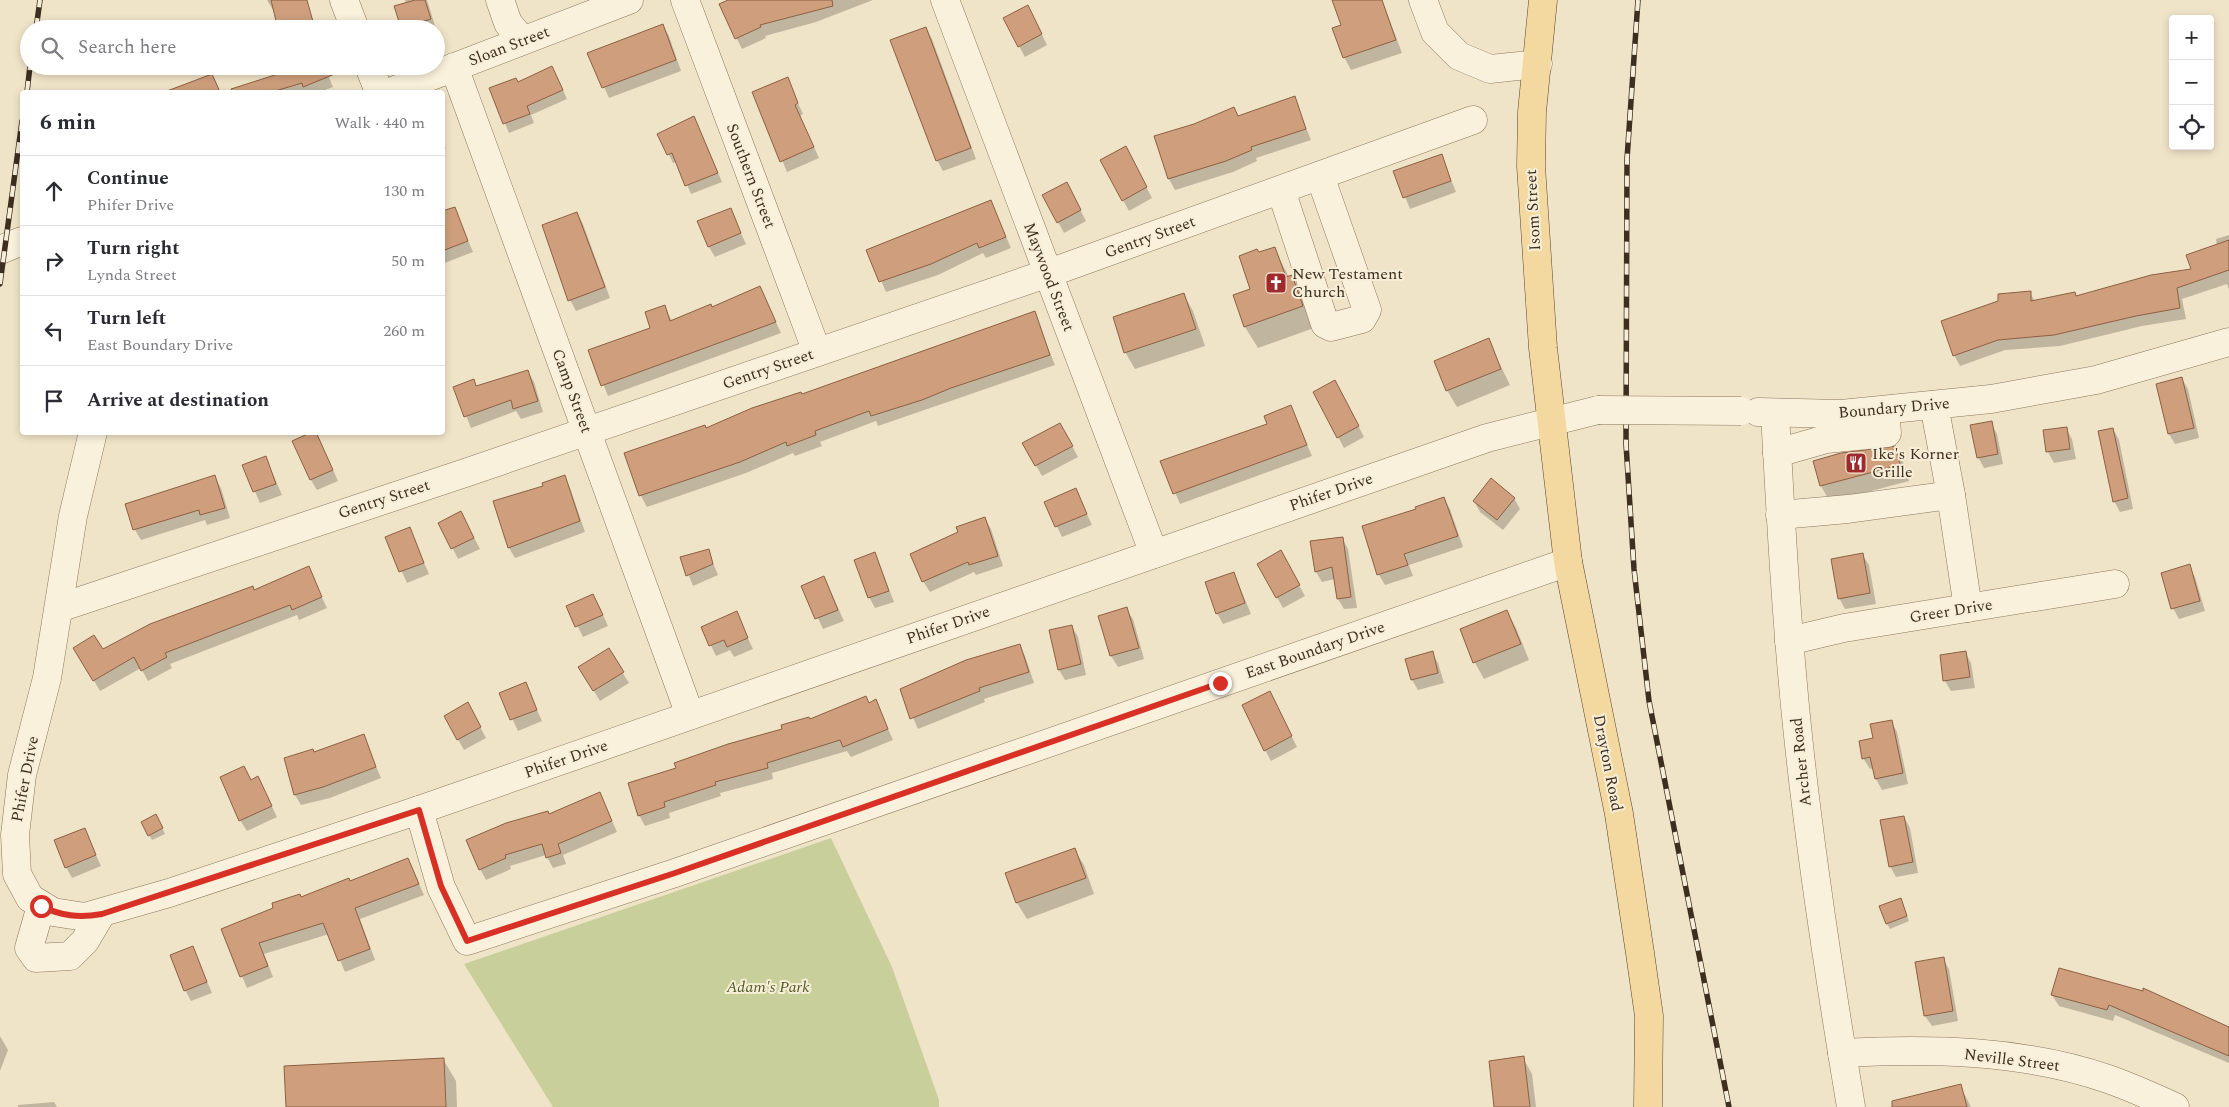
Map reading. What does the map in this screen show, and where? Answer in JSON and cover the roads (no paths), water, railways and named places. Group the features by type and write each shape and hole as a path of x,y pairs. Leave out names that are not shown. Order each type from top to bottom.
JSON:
{"main road":[{"name":"Isom Street","path":"1543,0 1532,112 1530,166 1543,348 1553,420"},
{"name":"Drayton Road","path":"1553,420 1568,562 1619,814 1649,1016 1648,1107"}],"street":[{"path":"344,0 352,20"},
{"path":"500,0 508,23 522,40"},
{"name":"Sloan Street","path":"445,71 629,0"},
{"name":"Southern Street","path":"685,0 817,352"},
{"name":"Maywood Street","path":"946,0 1154,554"},
{"path":"1423,0 1435,32 1459,56 1490,69 1538,64"},
{"name":"Camp Street","path":"454,67 690,715"},
{"path":"372,75 378,90"},
{"name":"Sloan Street","path":"395,90 434,75"},
{"name":"Gentry Street","path":"59,608 587,431 1047,273 1473,120"},
{"path":"1281,190 1325,324 1331,327 1362,319 1367,310 1320,176"},
{"path":"0,250 20,242"},
{"name":"Boundary Drive","path":"1553,420 1598,410 1741,410 1775,414 1841,414 1934,405 2020,394 2096,380 2229,342"},
{"path":"1934,405 1951,495 1968,608"},
{"path":"1777,453 1826,439 1887,433 1885,410"},
{"name":"Archer Road","path":"1775,414 1789,641 1811,848 1851,1107"},
{"name":"Phifer Drive","path":"92,435 73,516 47,678 22,775 15,835 15,865 20,883 30,898 41,906 69,916 85,917 102,914 419,810 1487,438 1553,420"},
{"path":"1780,515 1848,509 1951,495"},
{"name":"East Boundary Drive","path":"419,810 441,886 467,941 684,870 1568,562"},
{"name":"Greer Drive","path":"1789,641 1844,628 2115,584"},
{"path":"41,906 29,948 36,958 70,956 85,941 102,914"},
{"name":"Neville Street","path":"1842,1053 1901,1051 2028,1060 2108,1079 2175,1107"}],"railway":[{"path":"37,20 40,0"},
{"path":"1638,0 1627,159 1626,444 1634,569 1649,701 1729,1107"},
{"path":"27,90 29,75"},
{"path":"0,284 20,136"}],"place":[{"name":"New Testament Church","path":"1276,283"},
{"name":"Ike's Korner Grille","path":"1856,463"}],"park label":[{"name":"Adam's Park","path":"768,987"}]}
